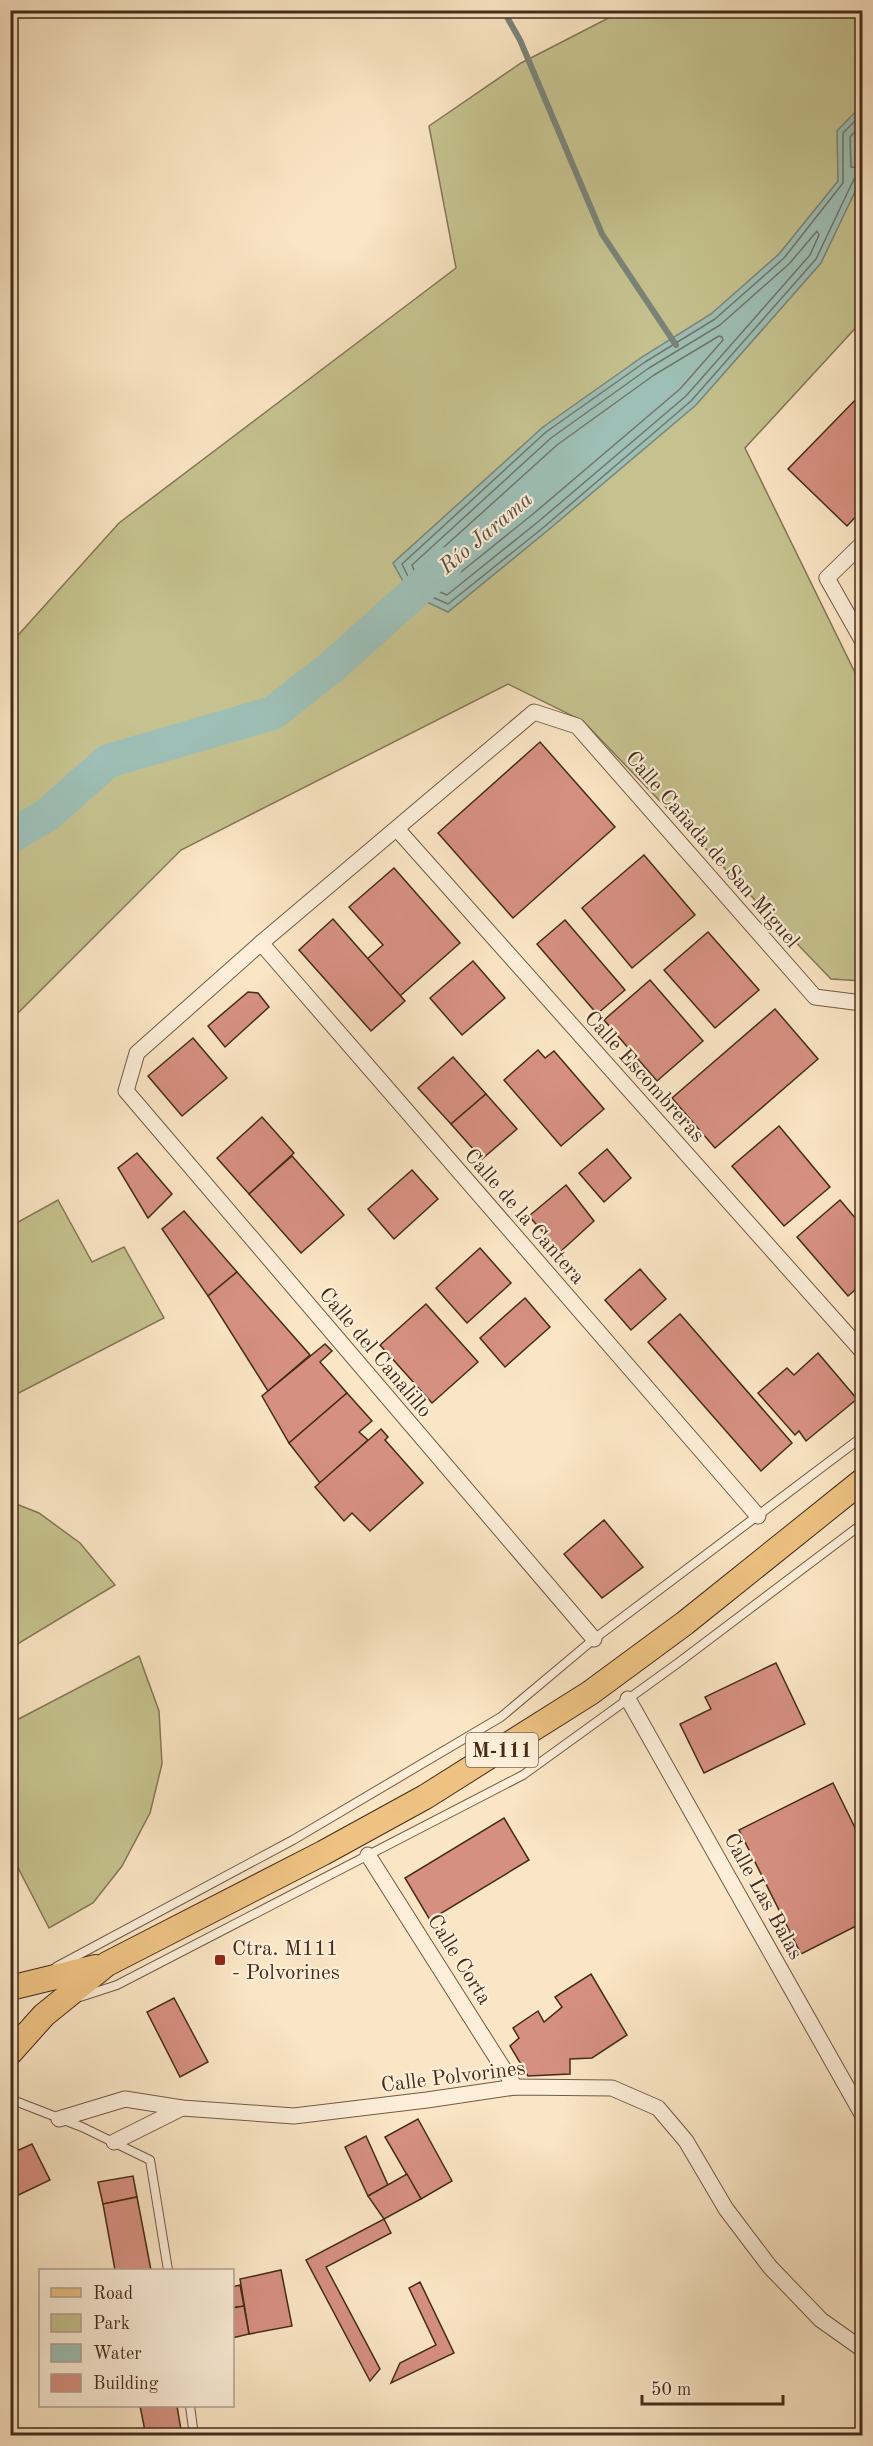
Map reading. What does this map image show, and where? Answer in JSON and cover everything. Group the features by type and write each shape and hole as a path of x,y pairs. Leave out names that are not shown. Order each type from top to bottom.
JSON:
{"main road":[{"name":"M-111","path":"18,1986 54,1979 107,1964 323,1853 425,1797 590,1693 685,1623 862,1481"},
{"name":"M-111","path":"11,2048 56,2005 107,1964"}],"street":[{"path":"862,544 827,578 862,640"},
{"name":"Calle Cañada de San Miguel","path":"397,829 534,712 577,726 815,997 862,1003"},
{"path":"261,943 397,829"},
{"name":"Calle Escombreras","path":"397,829 862,1351"},
{"name":"Calle del Canalillo","path":"261,943 137,1053 126,1091 594,1640"},
{"name":"Calle de la Cantera","path":"261,943 758,1516"},
{"name":"Calle Las Balas","path":"628,1699 862,2114"},
{"name":"Calle Corta","path":"368,1855 515,2086"},
{"name":"Calle Polvorines","path":"58,2119 125,2099 182,2108 294,2116 428,2100 515,2086 612,2088 658,2108 686,2141 726,2209 770,2267 821,2320 862,2349"},
{"path":"114,2142 182,2108"}],"lane":[{"path":"18,1986 292,1840 491,1723 594,1640 862,1437"},
{"path":"56,2005 117,1984 523,1775 862,1524"},
{"path":"10,2099 82,2127 150,2160 168,2269"},
{"path":"189,2407 194,2436"}],"green space":[{"path":"622,11 862,11 862,321 745,448 862,687 862,981 831,979 583,721 508,684 181,850 11,1020 11,643 119,523 456,268 429,126 521,63"},
{"path":"58,1200 92,1262 124,1247 164,1318 11,1397 11,1226"},
{"path":"11,1502 39,1513 80,1543 115,1585 11,1648"},
{"path":"139,1656 159,1711 162,1764 150,1813 122,1866 93,1903 49,1928 11,1854 11,1723"}],"water":[{"path":"862,105 862,177 821,263 696,405 448,612 410,594 393,563 543,427 642,357 711,314 779,254 838,181 837,131"}],"building":[{"path":"862,393 862,510 847,526 788,469"},
{"path":"540,742 615,827 513,918 438,833"},
{"path":"644,855 695,915 632,968 582,908"},
{"path":"394,868 460,943 400,996 367,959 383,945 349,907"},
{"path":"333,919 405,1001 371,1031 299,950"},
{"path":"565,920 625,990 597,1014 537,944"},
{"path":"708,932 759,990 715,1028 664,970"},
{"path":"473,961 505,998 462,1035 430,998"},
{"path":"650,980 703,1041 657,1081 604,1020"},
{"path":"248,992 258,993 269,1007 225,1047 208,1026"},
{"path":"775,1009 818,1059 715,1148 672,1098"},
{"path":"193,1038 227,1078 182,1116 148,1076"},
{"path":"538,1050 545,1058 554,1051 604,1109 561,1146 504,1080"},
{"path":"453,1057 486,1094 451,1124 418,1088"},
{"path":"486,1094 517,1129 482,1159 451,1124"},
{"path":"262,1117 294,1153 249,1194 217,1158"},
{"path":"779,1126 830,1187 784,1226 732,1166"},
{"path":"607,1149 631,1178 604,1202 579,1173"},
{"path":"137,1153 172,1194 148,1218 118,1168"},
{"path":"292,1156 344,1215 301,1253 249,1194"},
{"path":"412,1170 438,1199 394,1239 368,1209"},
{"path":"566,1185 594,1221 560,1252 529,1216"},
{"path":"840,1200 862,1226 862,1284 848,1296 797,1237"},
{"path":"184,1211 237,1272 208,1296 162,1229"},
{"path":"480,1248 511,1283 467,1323 436,1288"},
{"path":"640,1269 666,1299 631,1330 605,1300"},
{"path":"237,1272 310,1355 268,1391 208,1296"},
{"path":"525,1298 550,1327 505,1367 480,1338"},
{"path":"426,1304 478,1362 432,1403 380,1345"},
{"path":"680,1314 792,1443 761,1471 648,1342"},
{"path":"325,1344 332,1351 320,1362 347,1393 289,1443 262,1396"},
{"path":"818,1353 857,1399 806,1441 799,1431 795,1435 758,1393 787,1368 794,1375"},
{"path":"347,1393 372,1421 359,1432 368,1440 320,1483 289,1443"},
{"path":"381,1429 388,1437 385,1440 423,1483 370,1531 352,1513 344,1521 315,1487"},
{"path":"604,1520 643,1567 602,1598 564,1554"},
{"path":"776,1663 805,1724 704,1773 680,1724 711,1709 705,1697"},
{"path":"833,1783 862,1842 862,1923 801,1954 739,1830"},
{"path":"504,1818 529,1860 430,1920 405,1878"},
{"path":"591,1974 627,2035 592,2058 570,2059 570,2074 528,2076 510,2046 519,2038 513,2028 538,2011 544,2022 562,2007 555,1997"},
{"path":"174,1998 208,2062 180,2077 147,2012"},
{"path":"418,2119 452,2181 421,2199 385,2137"},
{"path":"366,2136 388,2185 368,2196 345,2147"},
{"path":"32,2144 50,2180 10,2199 10,2154"},
{"path":"407,2174 421,2199 384,2219 368,2196"},
{"path":"133,2176 137,2197 103,2204 98,2182"},
{"path":"137,2197 151,2269 115,2269 103,2204"},
{"path":"384,2219 391,2233 326,2267 380,2369 370,2381 306,2260"},
{"path":"281,2270 292,2326 249,2334 240,2279"},
{"path":"420,2282 454,2353 391,2383 400,2363 436,2345 409,2288"},
{"path":"240,2285 244,2306 234,2308 234,2286"},
{"path":"244,2306 249,2334 234,2338 234,2308"},
{"path":"140,2407 177,2407 182,2436 146,2436"}],"waterway":[{"path":"503,10 520,40 602,234 676,345"},
{"name":"Río Jarama","path":"10,837 47,815 108,761 273,713 334,665 446,564"}],"place":[{"name":"Ctra. M111 - Polvorines","path":"220,1960"}]}
